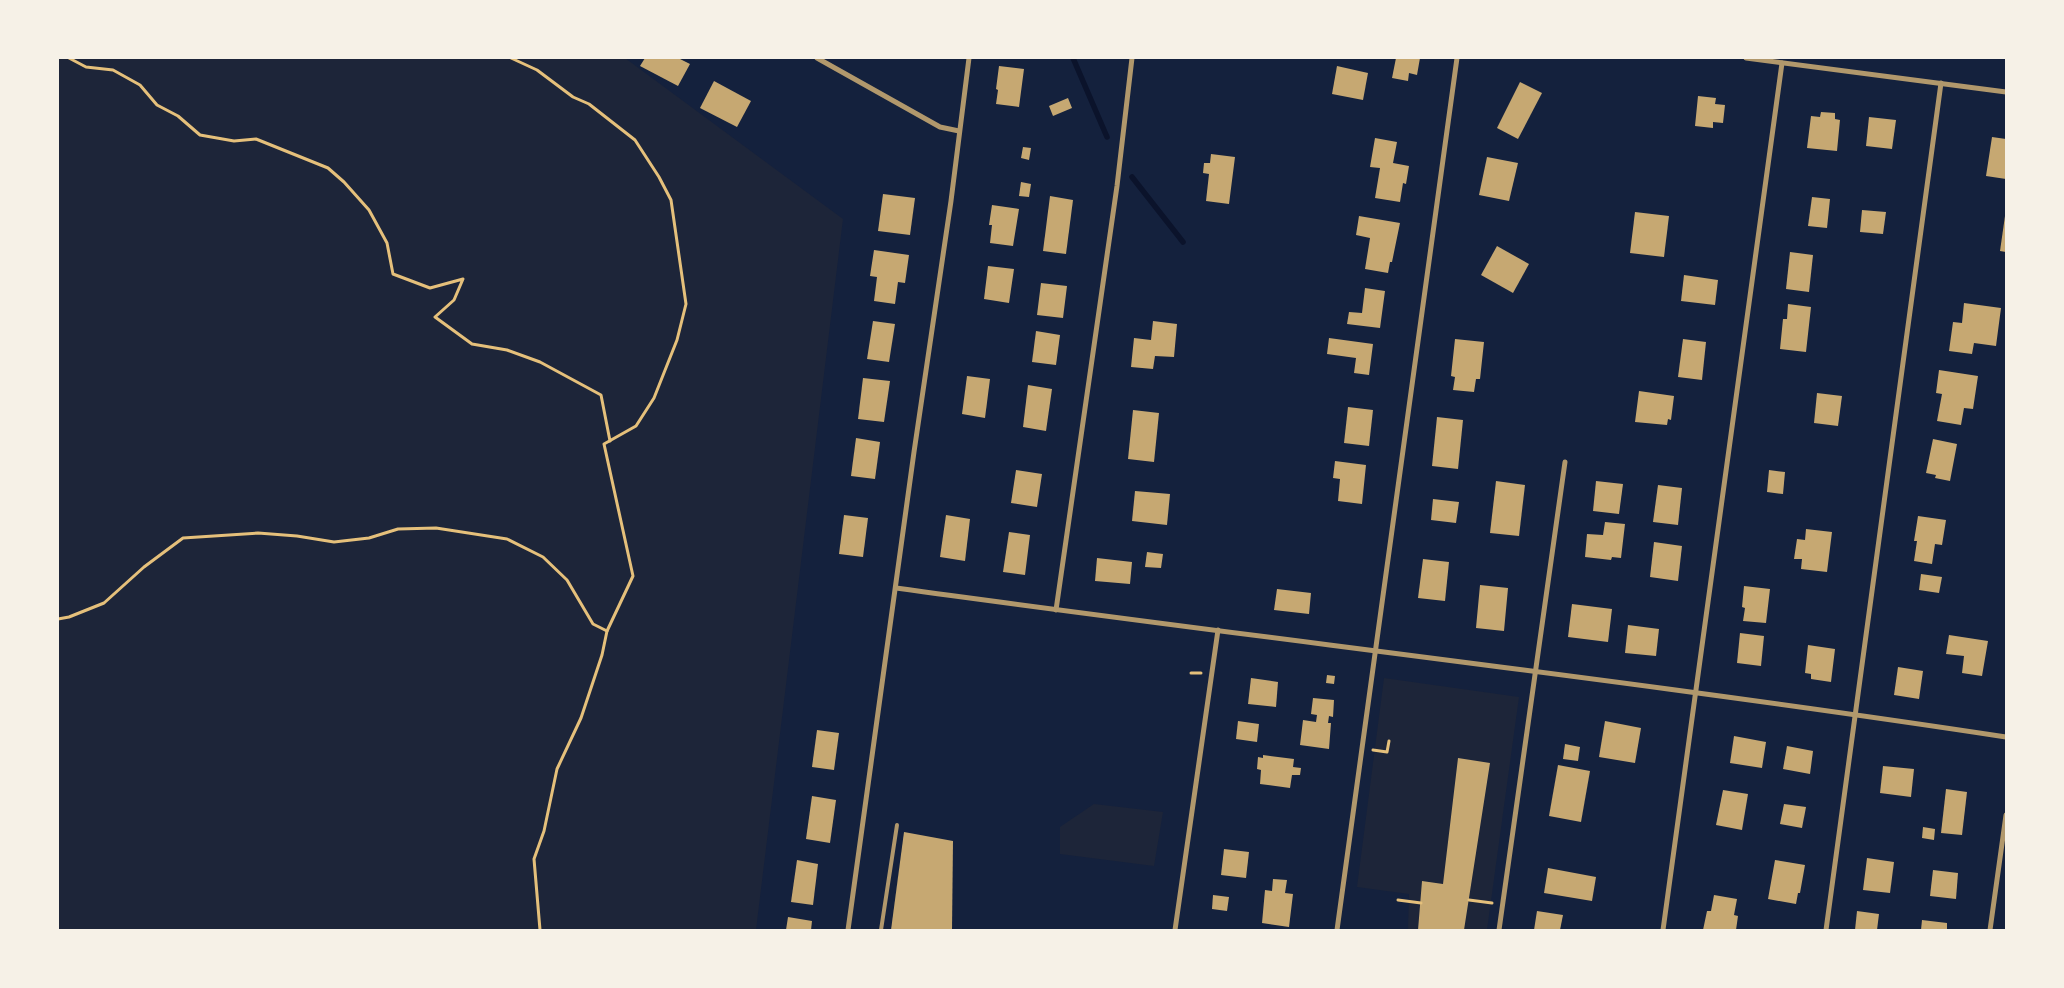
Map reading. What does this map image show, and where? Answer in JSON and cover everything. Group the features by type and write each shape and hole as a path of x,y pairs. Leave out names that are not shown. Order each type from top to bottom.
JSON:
{"street":[{"path":"818,58 940,127 959,131"},
{"path":"848,930 951,201 969,58"},
{"path":"1056,610 1118,186 1132,58"},
{"path":"1337,930 1457,58"},
{"path":"1746,58 2006,92"},
{"path":"1664,930 1782,63"},
{"path":"1826,930 1941,83"},
{"path":"1499,930 1565,462"},
{"path":"896,588 1697,692 2006,737"},
{"path":"1175,930 1218,630"},
{"path":"1990,930 2006,815"}],"lane":[{"path":"881,930 897,825"}],"path":[{"path":"70,58 86,67 113,70 140,85 158,105 178,116 200,135 234,141 256,139 328,168 344,182 369,210 387,243 393,274 430,288 463,280 454,300 435,317 472,344 508,350 540,362 601,395 610,441"},
{"path":"511,58 537,70 573,97 589,104 635,140 671,200 686,304 677,340 654,398 636,426 604,444 633,576 607,631 602,655 581,718 557,769 544,831 534,859 540,930"},
{"path":"58,619 69,617 104,603 144,567 184,538 258,533 297,536 334,542 369,538 398,529 436,528 507,539 543,557 567,580 593,624 607,631"},
{"path":"1363,749 1387,752 1388,740"},
{"path":"1398,900 1421,903"},
{"path":"1469,900 1503,905"}],"shaded area":[{"path":"58,58 625,58 843,219 756,930 58,930"},
{"path":"1384,678 1519,697 1487,930 1464,930 1490,764 1458,758 1443,884 1422,881 1418,930 1408,929 1409,894 1357,887"},
{"path":"1094,804 1163,812 1154,866 1060,854 1060,827"}],"building":[{"path":"645,58 678,58 690,64 678,86 640,66"},
{"path":"1396,58 1420,58 1417,75 1409,73 1408,81 1392,78"},
{"path":"999,66 1024,69 1019,107 996,104"},
{"path":"1337,66 1368,73 1363,100 1332,94"},
{"path":"714,81 751,101 737,127 700,108"},
{"path":"1520,82 1542,93 1518,139 1497,128"},
{"path":"1698,96 1716,98 1715,104 1725,105 1723,123 1713,122 1713,128 1695,126"},
{"path":"1068,98 1072,108 1053,116 1049,106"},
{"path":"1821,112 1835,113 1835,119 1840,120 1837,151 1807,148 1811,116 1820,117"},
{"path":"1869,117 1896,120 1892,149 1866,146"},
{"path":"1992,137 2006,139 2006,179 1986,176"},
{"path":"1375,138 1397,142 1393,163 1409,166 1406,184 1403,183 1400,202 1375,198 1380,168 1370,167"},
{"path":"1023,147 1031,148 1029,160 1021,158"},
{"path":"1211,154 1235,157 1229,204 1206,201 1209,174 1203,173 1204,163 1210,163"},
{"path":"1487,157 1518,163 1509,201 1479,195"},
{"path":"1021,182 1031,184 1029,197 1019,196"},
{"path":"883,194 915,198 910,235 878,231"},
{"path":"1050,196 1073,200 1066,254 1043,251"},
{"path":"1812,197 1830,199 1827,228 1808,226"},
{"path":"992,205 1019,209 1013,246 990,243 992,225 989,225"},
{"path":"1862,210 1886,212 1883,234 1860,232"},
{"path":"1635,212 1669,216 1664,257 1630,253"},
{"path":"1359,216 1400,223 1388,273 1365,269 1370,238 1356,235"},
{"path":"2006,217 2006,252 2000,251"},
{"path":"1497,246 1529,264 1513,293 1481,275"},
{"path":"874,250 909,255 905,283 898,282 895,304 874,301 877,277 870,276"},
{"path":"1790,252 1813,255 1809,292 1786,289"},
{"path":"988,266 1014,269 1009,303 984,299"},
{"path":"1684,275 1718,280 1715,305 1681,301"},
{"path":"1041,283 1067,286 1063,318 1037,315"},
{"path":"1365,288 1385,291 1380,328 1347,324 1349,312 1362,313"},
{"path":"1964,303 2001,308 1996,346 1974,343 1972,354 1949,351 1953,322 1962,323"},
{"path":"1788,304 1811,307 1806,352 1780,349 1783,319 1787,319"},
{"path":"873,321 895,324 889,362 867,359"},
{"path":"1153,321 1177,324 1174,357 1155,356 1153,369 1131,367 1134,338 1151,340"},
{"path":"1036,331 1060,335 1056,365 1032,362"},
{"path":"1329,338 1373,344 1369,375 1354,373 1356,358 1327,354"},
{"path":"1455,339 1484,342 1480,379 1476,379 1474,392 1453,390 1455,377 1451,376"},
{"path":"1683,339 1706,342 1702,380 1678,377"},
{"path":"1939,370 1978,376 1973,409 1964,408 1961,425 1937,421 1942,394 1936,393"},
{"path":"967,376 990,379 985,418 962,414"},
{"path":"863,378 890,381 884,422 858,419"},
{"path":"1028,385 1052,389 1046,431 1023,427"},
{"path":"1639,391 1674,396 1671,420 1668,419 1667,425 1635,422"},
{"path":"1817,393 1842,396 1838,426 1814,423"},
{"path":"1348,407 1373,410 1369,446 1344,443"},
{"path":"1133,410 1159,413 1154,462 1128,459"},
{"path":"1437,417 1463,420 1458,469 1432,466"},
{"path":"856,438 880,442 875,479 851,476"},
{"path":"1933,439 1957,444 1950,481 1935,478 1936,475 1926,473"},
{"path":"1335,461 1366,465 1362,504 1338,501 1340,479 1333,478"},
{"path":"1016,470 1042,474 1037,507 1011,503"},
{"path":"1769,470 1785,472 1783,494 1767,492"},
{"path":"1496,481 1525,485 1519,536 1490,533"},
{"path":"1596,481 1623,484 1619,514 1593,511"},
{"path":"1658,485 1682,488 1678,525 1653,522"},
{"path":"1135,491 1170,494 1167,525 1132,521"},
{"path":"1433,499 1459,502 1456,523 1431,520"},
{"path":"844,515 868,518 863,557 839,554"},
{"path":"946,515 970,519 965,561 940,557"},
{"path":"1918,516 1946,520 1942,545 1935,544 1932,564 1914,561 1917,541 1914,541"},
{"path":"1605,522 1625,524 1621,558 1612,557 1611,560 1585,557 1587,534 1603,535"},
{"path":"1806,529 1832,532 1827,572 1801,569 1802,559 1794,559 1797,539 1805,540"},
{"path":"1009,532 1030,535 1025,575 1003,572"},
{"path":"1654,542 1682,546 1678,581 1650,577"},
{"path":"1147,552 1163,554 1161,568 1145,567"},
{"path":"1097,558 1132,562 1130,584 1095,581"},
{"path":"1423,559 1449,562 1445,601 1418,598"},
{"path":"1921,574 1942,577 1939,593 1919,590"},
{"path":"1480,585 1508,588 1504,631 1476,628"},
{"path":"1744,586 1770,589 1766,623 1743,621 1745,608 1742,607"},
{"path":"1277,589 1311,593 1309,614 1274,610"},
{"path":"1572,604 1612,609 1608,642 1568,637"},
{"path":"1628,625 1659,629 1656,656 1625,653"},
{"path":"1740,633 1764,636 1761,666 1737,663"},
{"path":"1949,635 1988,641 1982,676 1962,673 1964,656 1946,654"},
{"path":"1808,645 1835,649 1831,682 1811,679 1811,674 1805,673"},
{"path":"1898,667 1923,671 1919,699 1894,695"},
{"path":"1327,675 1335,676 1334,684 1326,683"},
{"path":"1251,678 1278,682 1276,707 1248,704"},
{"path":"1313,698 1334,700 1333,717 1329,716 1328,723 1331,723 1329,749 1300,745 1303,720 1316,722 1317,715 1311,714"},
{"path":"1238,721 1259,724 1257,742 1236,739"},
{"path":"1605,721 1641,728 1635,763 1599,757"},
{"path":"817,730 839,733 834,770 812,767"},
{"path":"1734,736 1766,742 1762,768 1730,763"},
{"path":"1565,744 1580,747 1578,761 1563,759"},
{"path":"1787,746 1813,751 1810,774 1783,769"},
{"path":"1263,755 1294,759 1293,767 1301,768 1300,775 1292,775 1290,788 1260,784 1261,770 1257,769 1258,757 1263,758"},
{"path":"1458,758 1490,763 1464,930 1418,930 1422,881 1443,884"},
{"path":"1558,765 1590,771 1581,822 1549,816"},
{"path":"1883,766 1914,769 1911,797 1880,793"},
{"path":"1946,789 1967,792 1962,835 1941,833"},
{"path":"1723,790 1748,794 1742,830 1716,825"},
{"path":"812,796 836,800 830,843 806,839"},
{"path":"1784,804 1806,807 1802,828 1780,824"},
{"path":"1923,827 1935,829 1934,840 1922,838"},
{"path":"904,832 953,841 952,930 891,930"},
{"path":"1224,849 1249,852 1246,878 1221,875"},
{"path":"1867,858 1894,862 1890,893 1863,890"},
{"path":"797,860 818,864 813,905 791,902"},
{"path":"1775,860 1805,865 1796,904 1768,899"},
{"path":"1548,868 1596,877 1592,901 1544,893"},
{"path":"1933,870 1958,873 1956,899 1930,896"},
{"path":"1273,879 1287,880 1285,893 1293,894 1289,927 1262,923 1265,890 1272,891"},
{"path":"1213,895 1229,897 1227,911 1212,909"},
{"path":"1714,895 1737,899 1734,915 1738,916 1736,930 1703,930 1707,911 1711,911"},
{"path":"1537,911 1563,915 1560,930 1534,930"},
{"path":"1857,911 1879,914 1877,930 1855,930"},
{"path":"788,917 812,921 811,930 786,930"},
{"path":"1922,920 1947,923 1947,930 1921,930"}],"waterway":[{"path":"1073,58 1107,137"},
{"path":"1132,177 1183,242"}]}
